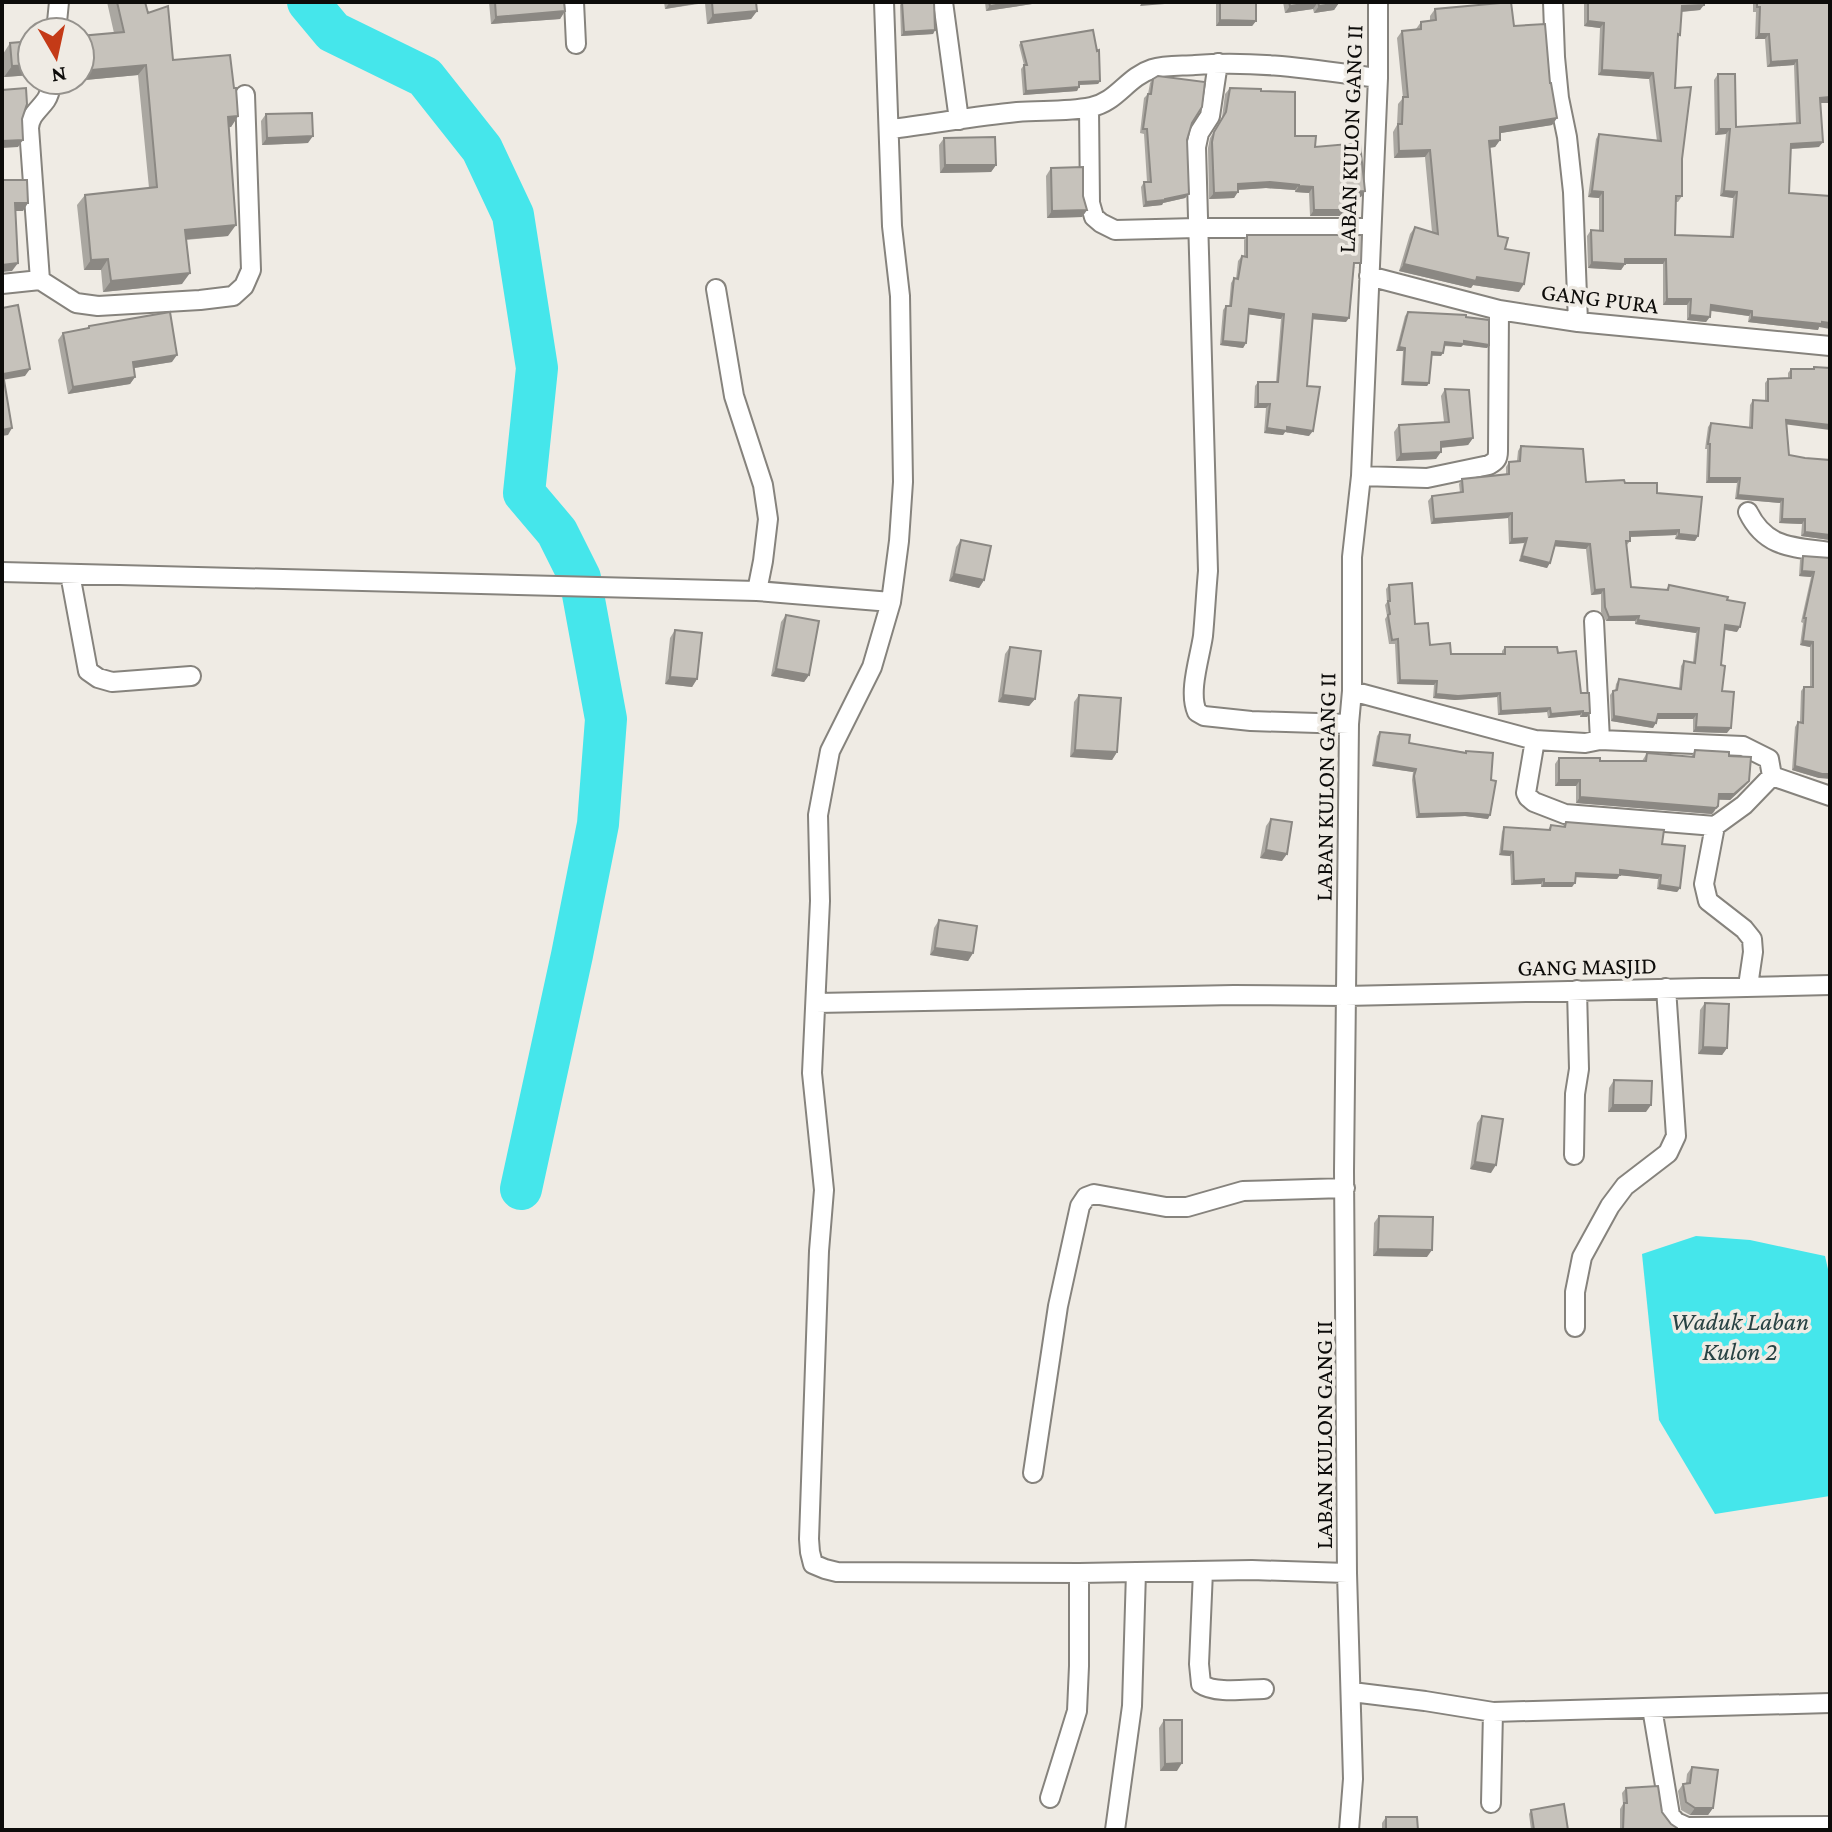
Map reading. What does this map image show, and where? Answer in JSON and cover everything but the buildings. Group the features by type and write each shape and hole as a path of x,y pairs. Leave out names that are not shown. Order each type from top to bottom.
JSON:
{"street":[{"path":"574,2 576,44"},
{"path":"884,2 892,226 900,296 903,482 891,602 872,667 830,751 818,815 820,901 812,1073 824,1190 809,1539 813,1564 837,1572 1252,1570 1347,1573"},
{"path":"943,2 959,120"},
{"name":"LABAN KULON GANG II","path":"1349,1830 1353,1779 1347,1573 1345,996 1349,724 1352,691 1352,557 1361,476 1378,78 1378,2"},
{"path":"1553,2 1559,98 1573,192 1578,322"},
{"path":"890,129 1019,112 1089,108 1102,105 1138,75 1154,69 1218,63 1281,65 1378,78"},
{"path":"1218,63 1210,116 1199,133 1196,147 1208,571 1194,705 1197,712 1204,716 1251,721 1349,724"},
{"path":"2,284 40,280 76,303 98,306 233,296 244,286 251,270 245,95"},
{"path":"40,280 29,128 30,120 47,96"},
{"path":"1089,108 1090,203 1094,217 1115,230 1371,228"},
{"name":"GANG PURA","path":"1369,276 1499,310 1578,322 1830,346"},
{"path":"716,289 734,396 763,485 768,519 757,591"},
{"path":"1361,476 1427,478 1495,462 1498,458 1499,310"},
{"path":"1748,512 1755,526 1773,540 1792,548 1830,552"},
{"path":"2,572 757,591 891,602"},
{"path":"70,574 88,671 112,682 191,676"},
{"path":"1594,621 1600,740"},
{"path":"1352,691 1535,740 1743,746 1769,759 1772,776"},
{"path":"1535,740 1526,793 1534,802 1565,814 1715,826 1744,805 1772,776"},
{"path":"1772,776 1830,796"},
{"path":"1715,826 1704,884 1708,901 1752,939 1748,986"},
{"name":"GANG MASJID","path":"816,1003 1830,985"},
{"path":"1575,1327 1575,1292 1582,1257 1610,1206 1625,1186 1668,1153 1676,1136 1666,988"},
{"path":"1574,1155 1575,1094 1579,1069 1577,990"},
{"path":"1033,1473 1058,1306 1080,1206 1086,1197 1094,1194 1166,1207 1187,1207 1243,1191 1345,1188"},
{"path":"1203,1571 1201,1684 1205,1688 1216,1689 1264,1689"},
{"path":"1115,1830 1132,1706 1136,1572"},
{"path":"1050,1798 1077,1711 1079,1573"},
{"path":"1352,1692 1493,1712 1830,1703"},
{"path":"1652,1708 1670,1815 1676,1822 1687,1827 1830,1826"},
{"path":"1491,1803 1493,1712"}],"water":[{"name":"Waduk Laban Kulon 2","path":"1696,1236 1750,1240 1825,1256 1830,1278 1830,1496 1715,1514 1659,1420 1642,1254"}],"waterway":[{"path":"308,2 333,32 425,77 482,149 513,215 537,368 524,493 557,532 580,578 606,719 598,824 521,1189"}]}
